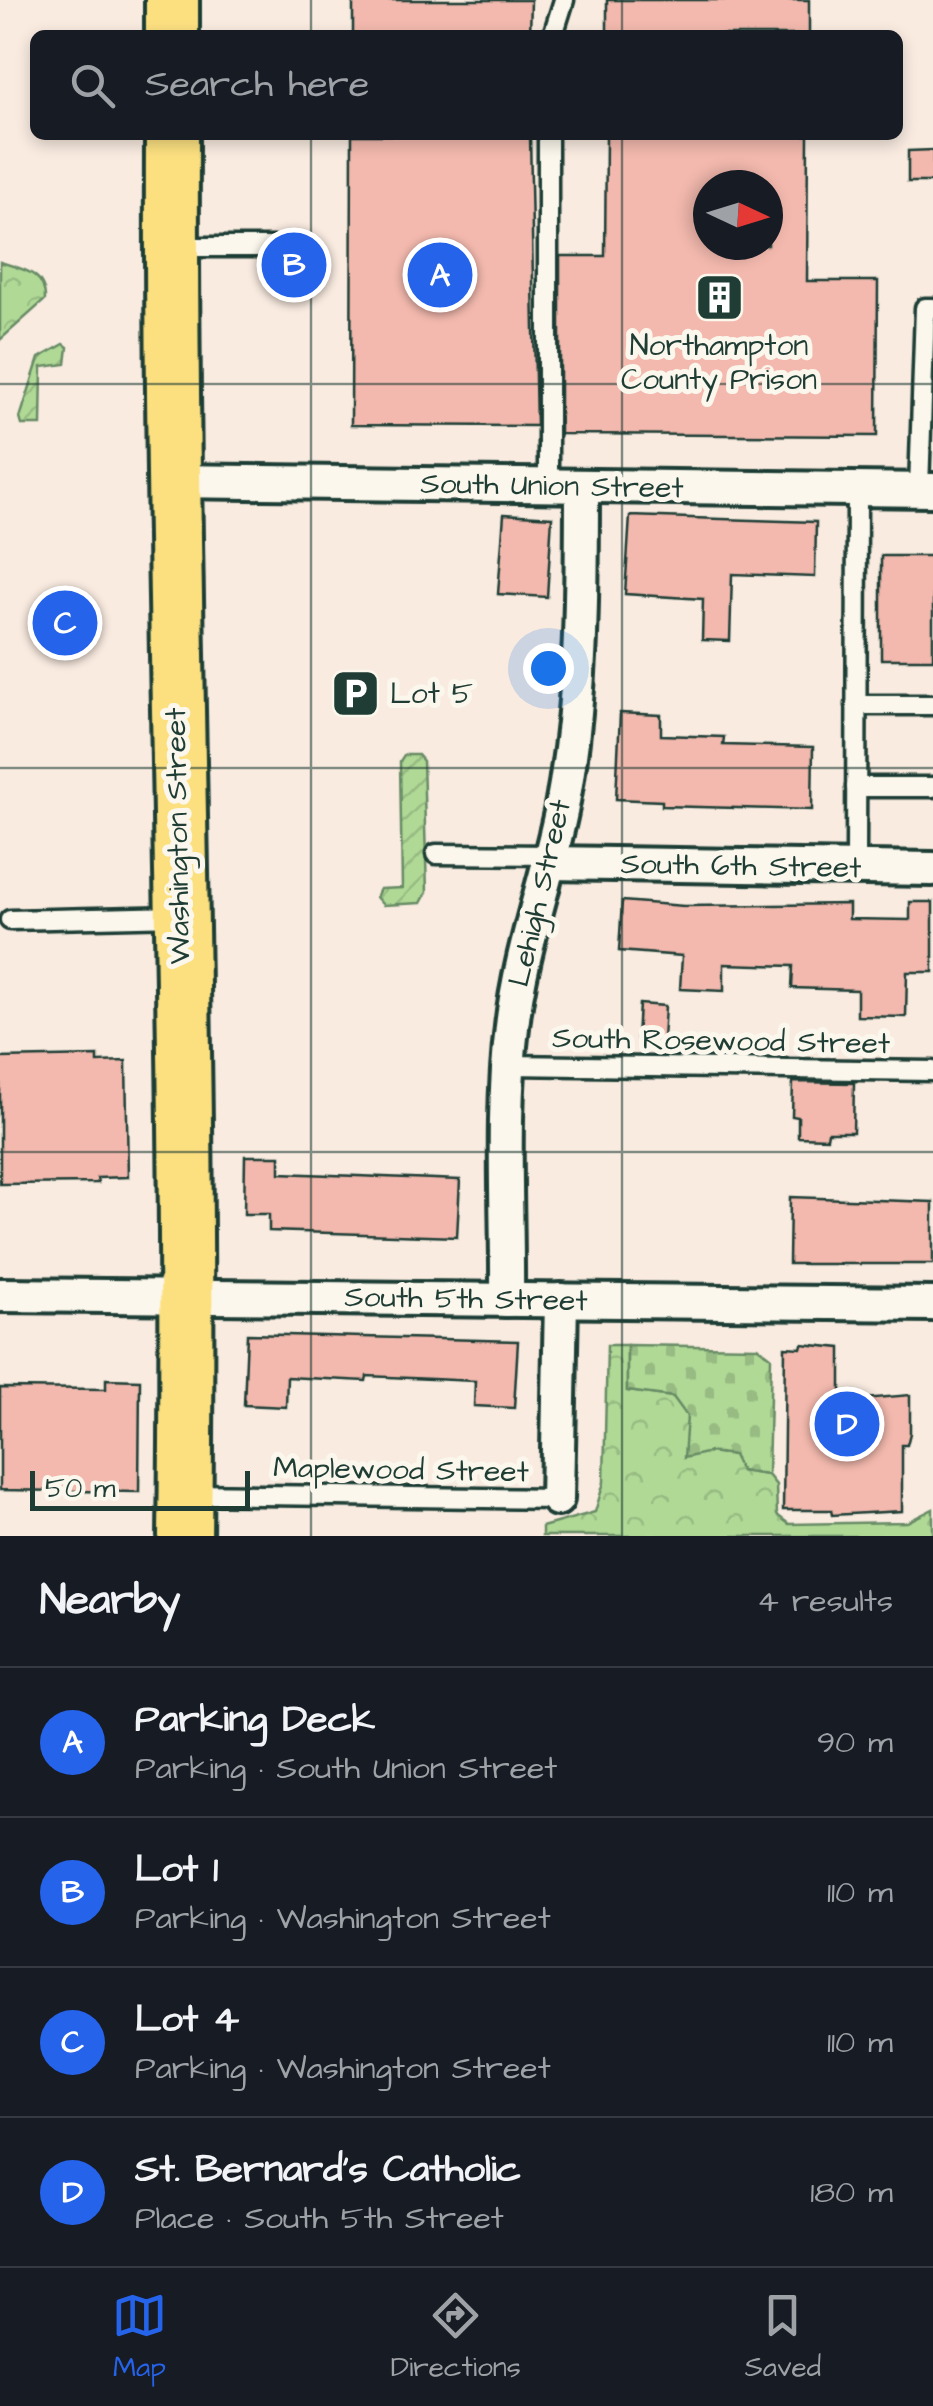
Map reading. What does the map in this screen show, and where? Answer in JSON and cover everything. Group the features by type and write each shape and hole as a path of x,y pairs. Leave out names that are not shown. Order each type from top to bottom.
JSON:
{"main road":[{"path":"172,0 172,30"},
{"name":"Washington Street","path":"172,140 171,481 188,1297 185,1515"}],"street":[{"name":"South Union Street","path":"171,481 926,490"},
{"name":"Lehigh Street","path":"507,1300 509,1066 524,953 564,790 579,671 582,487"},
{"name":"South 6th Street","path":"550,859 933,869"},
{"name":"South 5th Street","path":"0,1295 933,1304"},
{"path":"557,1499 561,1300"}],"lane":[{"path":"555,30 564,0"},
{"path":"548,140 548,486"},
{"path":"172,247 289,247"},
{"path":"926,490 925,308 933,308"},
{"path":"856,868 857,489"},
{"path":"856,705 933,705"},
{"path":"856,787 933,787"},
{"path":"436,854 550,859"},
{"path":"10,920 180,916"},
{"name":"South Rosewood Street","path":"509,1066 933,1071"},
{"name":"Maplewood Street","path":"185,1515 557,1499"}],"green space":[{"path":"0,262 37,278 45,300 0,340"},
{"path":"64,344 68,347 66,364 42,367 41,425 22,425 20,418 39,358"},
{"path":"404,755 418,755 423,761 427,892 421,903 383,905 376,897 380,889 402,888 400,761"},
{"path":"607,1345 627,1345 627,1391 674,1397 687,1416 688,1438 710,1452 733,1455 741,1471 768,1475 776,1485 777,1515 789,1524 907,1522 933,1509 933,1536 542,1536 542,1527 595,1512 604,1482"},
{"path":"627,1345 758,1347 771,1357 768,1475 741,1471 733,1455 710,1452 684,1458 687,1416 673,1397 627,1391"}],"building":[{"path":"353,0 531,0 530,30 353,30"},
{"path":"607,0 809,0 809,30 607,30"},
{"path":"352,140 530,140 536,426 351,425"},
{"name":"Northampton County Prison","path":"606,140 808,140 807,281 878,281 877,436 560,434 560,256 605,256"},
{"path":"933,150 933,182 908,182 908,151"},
{"path":"504,514 552,517 547,597 498,594"},
{"path":"630,516 816,522 815,577 732,574 730,641 702,640 703,599 625,594"},
{"path":"881,556 933,556 933,659 881,659"},
{"path":"620,713 661,715 661,735 724,737 723,745 813,747 812,810 662,806 662,801 616,799"},
{"path":"622,901 684,906 849,904 849,919 910,920 910,902 933,902 933,972 907,972 906,1017 857,1016 857,990 792,988 793,966 724,964 724,991 680,989 682,956 619,951"},
{"path":"639,1004 665,1006 663,1040 637,1038"},
{"path":"98,1056 98,1062 126,1061 128,1177 97,1178 98,1183 0,1184 0,1058"},
{"path":"793,1082 854,1083 853,1132 828,1132 827,1138 798,1137 798,1117 792,1116"},
{"path":"245,1156 280,1156 280,1173 460,1180 457,1237 269,1231 269,1214 244,1214"},
{"path":"790,1197 933,1202 933,1264 789,1264"},
{"path":"247,1334 518,1341 514,1408 474,1406 475,1381 367,1376 366,1381 287,1377 286,1407 244,1405"},
{"path":"802,1344 841,1348 841,1401 910,1395 910,1433 907,1445 902,1445 902,1511 832,1515 831,1510 783,1510 785,1347 801,1348"},
{"path":"106,1379 140,1380 139,1492 0,1490 0,1388 106,1389"}],"place":[{"name":"Lot 1","path":"294,265"},
{"name":"Parking Deck","path":"440,275"},
{"name":"Northampton County Prison","path":"719,297"},
{"name":"Lot 4","path":"65,623"},
{"name":"Lot 5","path":"355,694"},
{"name":"St. Bernard's Catholic","path":"847,1424"}]}
